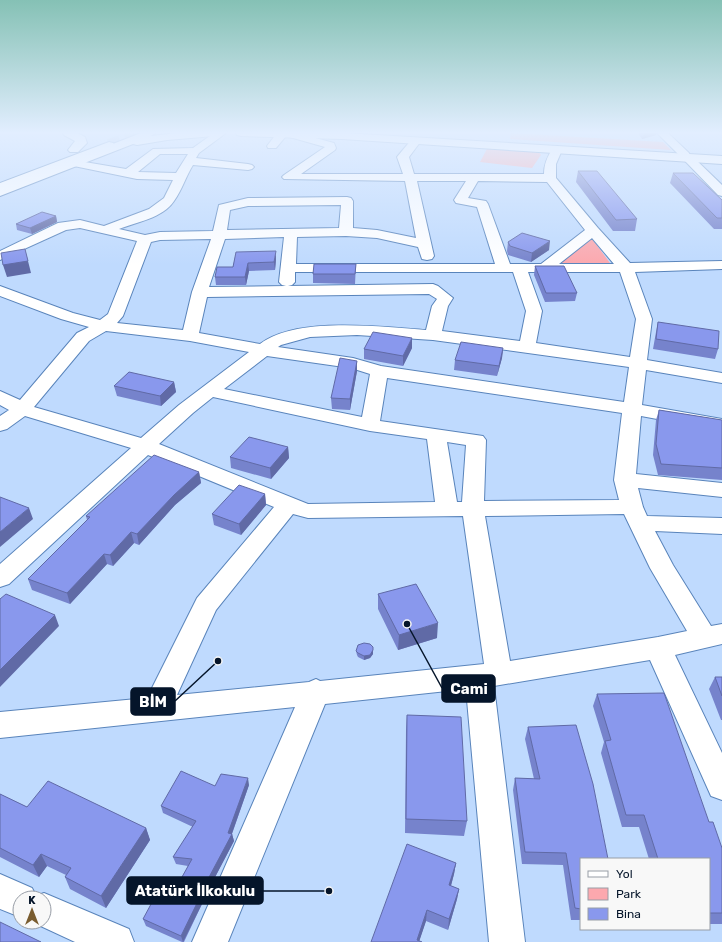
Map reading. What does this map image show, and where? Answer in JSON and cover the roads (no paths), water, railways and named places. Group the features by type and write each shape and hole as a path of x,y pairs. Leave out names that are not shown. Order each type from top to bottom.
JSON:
{"main road":[{"path":"0,184 19,177"},
{"path":"0,187 25,177"},
{"path":"0,192 38,177"}],"street":[{"path":"107,229 154,212 162,207 169,200 180,177"},
{"path":"0,725 489,675 658,648 713,636 662,568 636,515 626,480 632,409 644,319 626,268 550,178 288,177"},
{"path":"707,177 722,192"},
{"path":"410,178 433,288 445,298 440,306 433,335"},
{"path":"474,178 460,200 482,204 511,268 534,311 527,348"},
{"path":"190,336 200,292 219,235 224,208 248,202 347,201 346,232"},
{"path":"0,256 63,226 80,224 145,239 160,236 346,232 377,234 425,244"},
{"path":"546,267 594,230"},
{"path":"286,291 291,233"},
{"path":"0,425 22,409 83,337 103,326 115,316 145,239"},
{"path":"288,268 626,268 722,265"},
{"path":"200,292 433,288"},
{"path":"0,291 67,316 103,326 190,336 263,350 352,363 379,371 632,409 722,425"},
{"path":"0,578 186,409 275,341 310,332 357,330 433,335 638,364 722,378"},
{"path":"370,425 379,371"},
{"path":"209,391 370,425 476,440 473,509 489,675 507,942"},
{"path":"0,397 22,409 145,446 308,512 473,509 636,515 722,526"},
{"path":"436,434 447,509"},
{"path":"626,480 722,490"},
{"path":"156,710 206,605 288,505"},
{"path":"658,648 722,786"},
{"path":"210,942 316,692"},
{"path":"52,914 116,942"}],"place":[{"name":"Cami","path":"407,624"},
{"name":"BİM","path":"218,661"},
{"name":"Atatürk İlkokulu","path":"329,891"}]}
